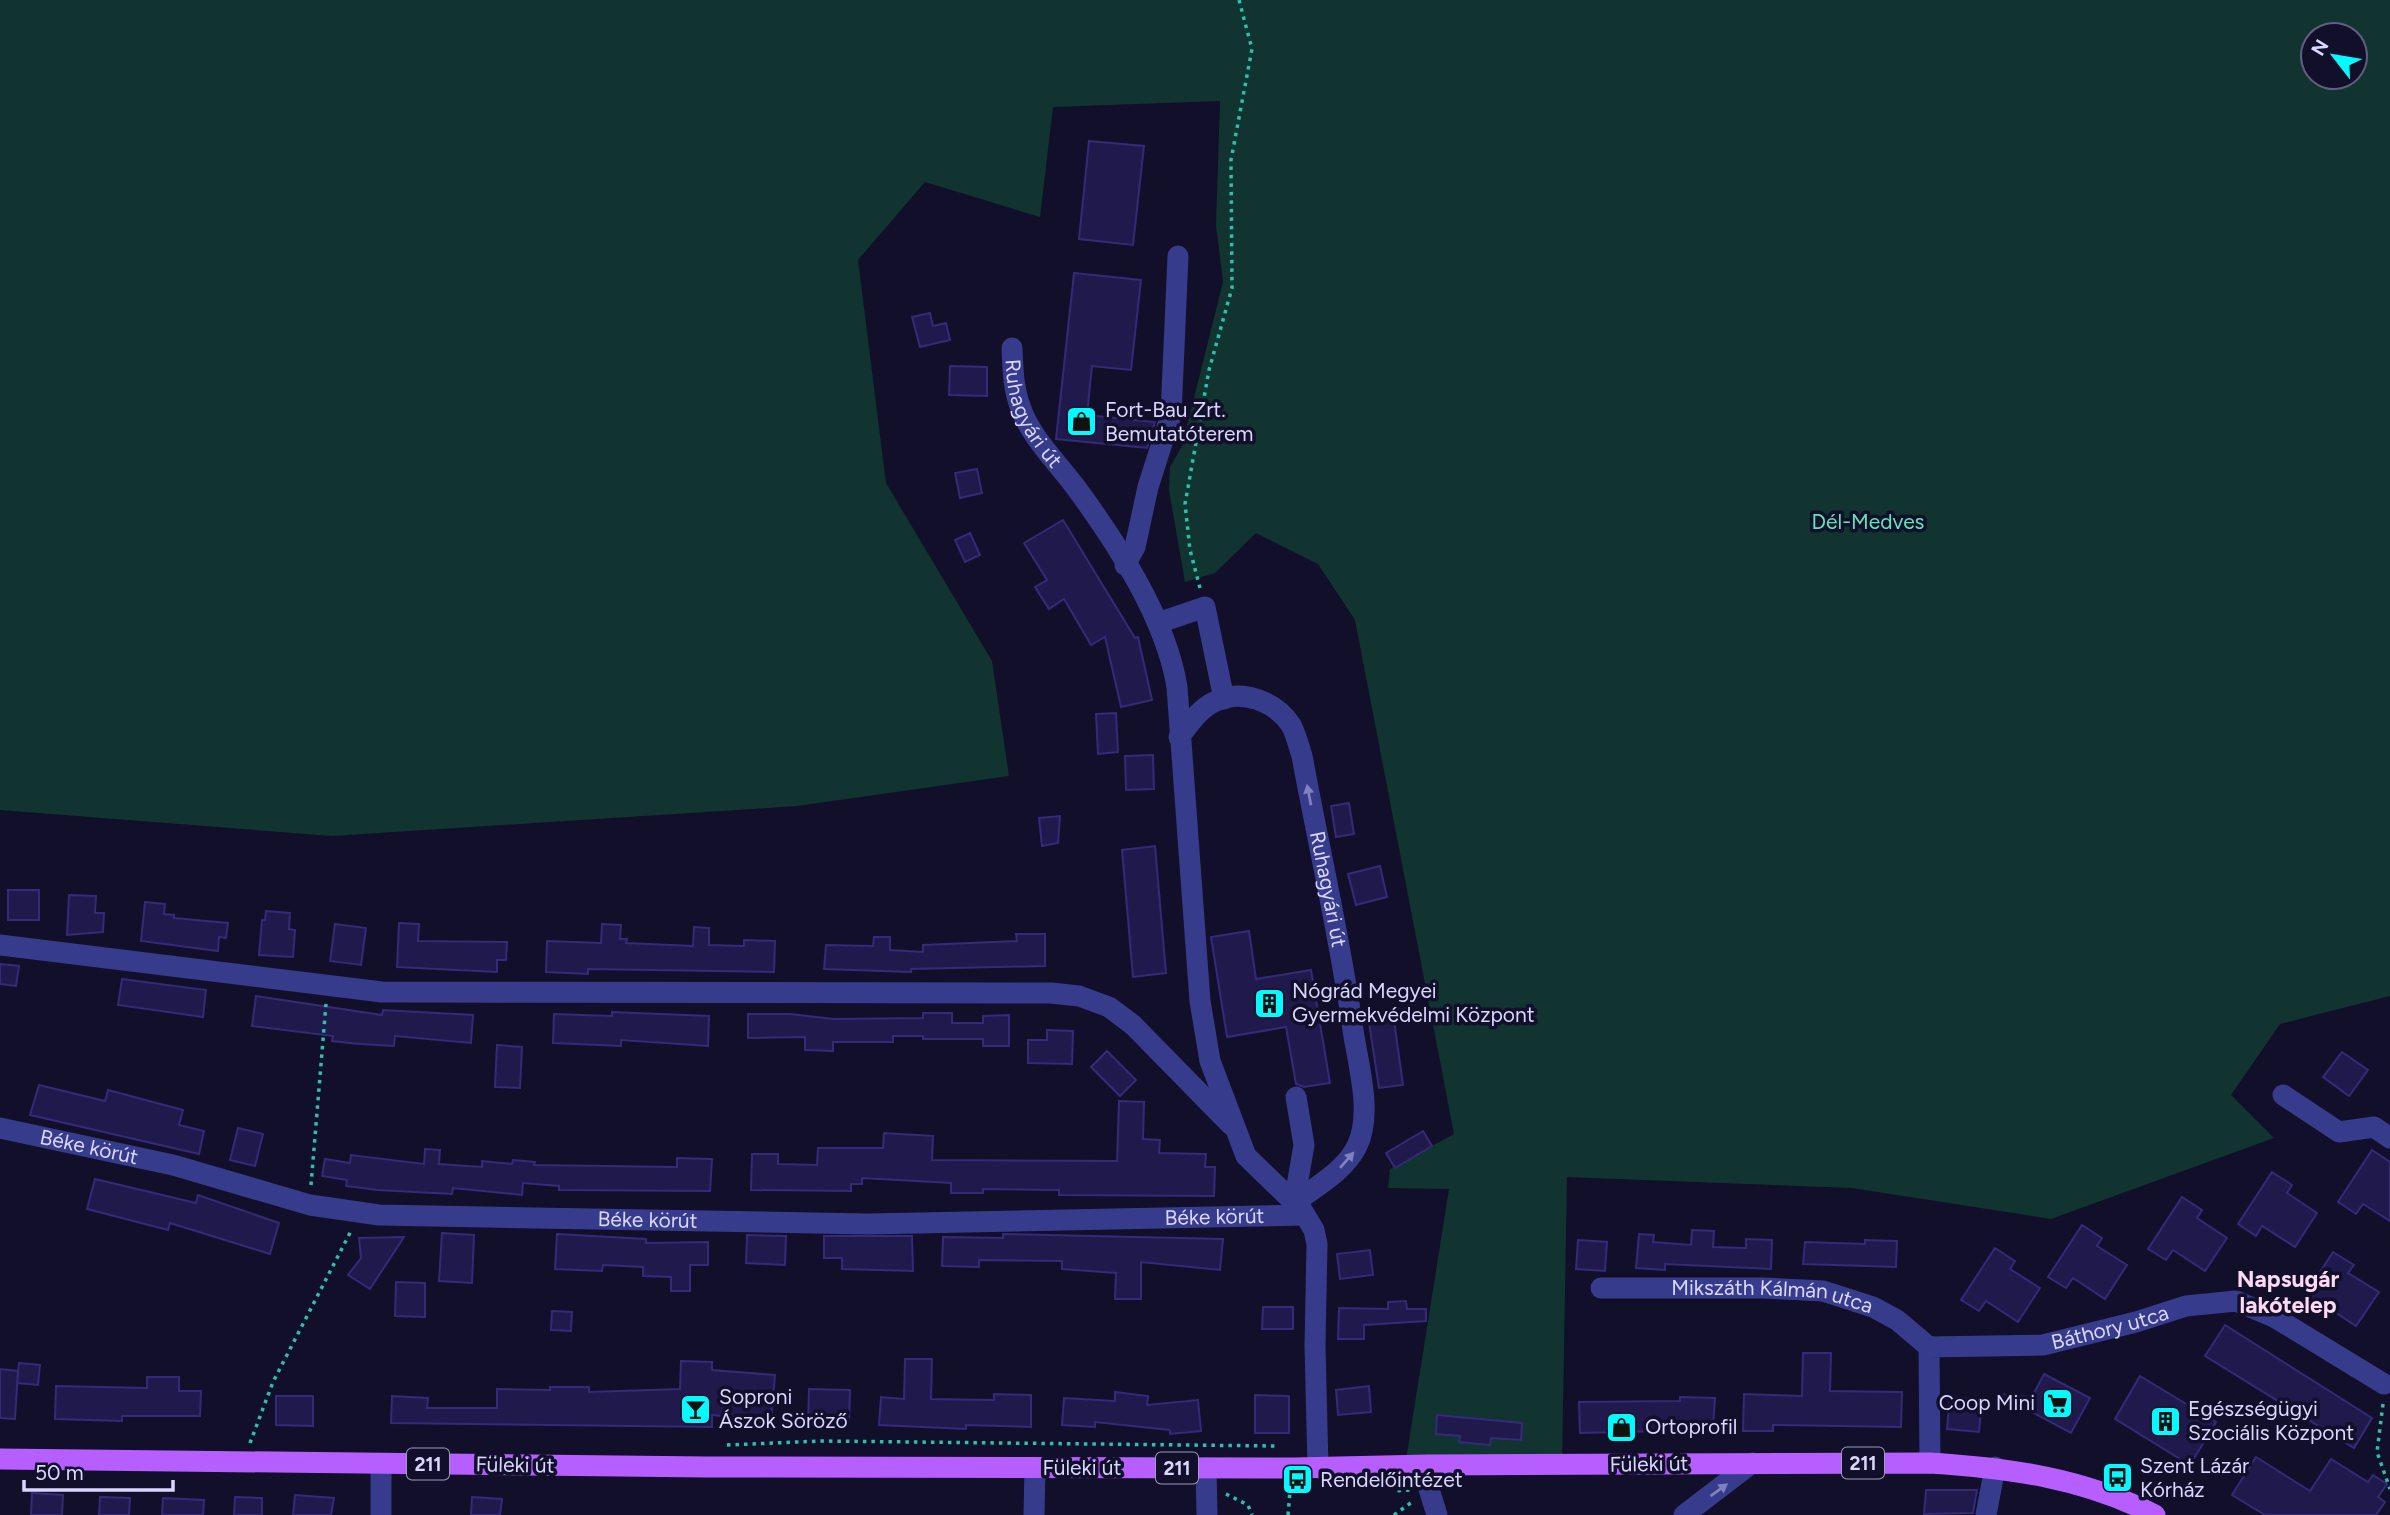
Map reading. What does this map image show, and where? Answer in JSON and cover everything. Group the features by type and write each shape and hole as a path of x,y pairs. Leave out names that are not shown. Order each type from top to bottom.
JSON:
{"main road":[{"name":"Füleki út","path":"0,1459 246,1453 381,1464 1035,1468 1930,1463 1995,1467 2063,1479 2155,1515"}],"street":[{"path":"1125,565 1135,547 1148,487 1171,415 1178,256"},
{"name":"Ruhagyári út","path":"1012,348 1014,383 1020,409 1098,519 1158,623 1172,657 1203,1030 1210,1061 1231,1125 1246,1157 1299,1209 1318,1244 1315,1346 1318,1468"},
{"path":"1158,623 1205,607 1224,699 1214,702 1199,713 1180,737"},
{"name":"Ruhagyári út","path":"1224,699 1255,699 1274,707 1291,726 1302,756 1345,967 1360,1077 1363,1132 1356,1148 1342,1167 1299,1209"},
{"path":"0,945 410,993 1051,993 1079,996 1109,1007 1133,1025 1231,1125"},
{"path":"2283,1095 2339,1132 2382,1133"},
{"path":"1296,1097 1304,1145 1299,1209"},
{"name":"Béke körút","path":"0,1128 173,1165 310,1205 361,1213 866,1224 1299,1209"},
{"name":"Mikszáth Kálmán utca","path":"1601,1288 1763,1288 1823,1292 1873,1307 1898,1320 1929,1347"},
{"name":"Báthory utca","path":"1929,1347 2043,1345 2136,1322 2186,1306 2236,1301 2274,1317 2384,1384"},
{"path":"1929,1347 1930,1463"},
{"path":"1685,1515 1752,1463"},
{"path":"381,1464 381,1515"},
{"path":"1428,1465 1429,1489 1437,1515"},
{"path":"1986,1515 1995,1467"},
{"path":"1034,1515 1035,1468"},
{"path":"1206,1468 1206,1515"}],"path":[{"path":"1205,607 1191,550 1185,504 1209,370 1232,288 1231,160 1252,49 1239,0"},
{"path":"310,1205 328,985"},
{"path":"246,1453 273,1382 361,1213"},
{"path":"2384,1384 2377,1452 2390,1489"},
{"path":"721,1445 821,1441 1277,1446"},
{"path":"246,1453 262,1444"},
{"path":"1288,1515 1290,1491"}],"green space":[{"name":"Dél-Medves","path":"0,0 2390,0 2390,996 2280,1024 2231,1095 2274,1138 2051,1219 1852,1188 1567,1177 1562,1465 1405,1466 1449,1189 1388,1188 1390,1169 1454,1134 1355,620 1318,564 1256,533 1215,573 1185,582 1169,490 1170,467 1182,446 1223,282 1216,225 1220,101 1053,107 1040,217 925,182 858,260 886,483 992,661 1009,776 797,806 332,836 0,810"}],"building":[{"path":"1089,141 1144,146 1133,245 1079,239"},
{"path":"1074,273 1141,280 1131,370 1092,366 1087,415 1155,422 1147,448 1056,439"},
{"path":"930,313 933,326 946,323 950,340 920,347 912,317"},
{"path":"950,366 987,367 987,396 949,395"},
{"path":"977,469 982,493 960,498 955,473"},
{"path":"1063,520 1135,638 1138,637 1152,700 1121,707 1105,637 1091,645 1064,599 1049,609 1035,587 1047,580 1024,543"},
{"path":"970,533 980,555 965,562 955,540"},
{"path":"1116,713 1118,752 1098,754 1096,714"},
{"path":"1153,755 1154,789 1126,790 1125,756"},
{"path":"1349,803 1354,834 1336,837 1331,806"},
{"path":"1060,816 1058,843 1042,846 1039,818"},
{"path":"1155,846 1166,973 1133,977 1122,850"},
{"path":"1380,866 1387,897 1356,905 1348,874"},
{"path":"8,890 39,890 39,920 8,920"},
{"path":"69,895 96,896 95,913 104,913 103,932 67,935"},
{"path":"145,902 165,904 164,914 174,915 174,918 228,923 226,938 219,937 218,951 141,941"},
{"path":"266,911 290,913 289,929 295,930 293,957 259,955 262,920 265,920"},
{"path":"399,923 419,924 418,941 507,942 506,960 497,960 497,972 397,967"},
{"path":"335,924 366,928 361,965 330,961"},
{"path":"602,924 621,925 620,939 627,939 626,943 693,946 694,927 709,928 709,945 744,946 744,940 775,941 774,972 588,969 588,974 546,972 547,941 601,943"},
{"name":"Nógrád Megyei Gyermekvédelmi Központ","path":"1249,931 1256,979 1311,970 1330,1083 1304,1087 1296,1084 1286,1027 1227,1037 1211,937"},
{"path":"1016,934 1045,934 1045,966 911,969 911,972 824,969 826,945 873,946 874,937 890,937 890,950 923,952 923,945 1017,941"},
{"path":"0,964 19,966 16,986 0,984"},
{"path":"122,979 206,990 203,1017 118,1005"},
{"path":"256,996 382,1015 383,1010 473,1015 471,1043 395,1036 394,1046 360,1044 332,1041 333,1036 252,1026"},
{"path":"612,1012 709,1016 708,1046 621,1040 621,1046 553,1043 554,1014 612,1016"},
{"path":"923,1013 952,1013 952,1023 983,1023 983,1016 1009,1015 1009,1046 983,1046 983,1039 893,1036 893,1042 833,1042 833,1051 805,1050 805,1037 748,1038 748,1014 790,1014 834,1019 923,1018"},
{"path":"1393,1013 1403,1085 1379,1088 1368,1016"},
{"path":"1047,1030 1073,1031 1072,1064 1028,1063 1028,1040 1047,1040"},
{"path":"497,1045 522,1047 520,1088 495,1087"},
{"path":"1107,1051 1136,1080 1120,1096 1091,1067"},
{"path":"2342,1052 2368,1070 2349,1096 2323,1077"},
{"path":"39,1085 105,1101 108,1090 183,1110 179,1125 204,1131 199,1154 30,1115"},
{"path":"1119,1101 1144,1102 1143,1139 1160,1140 1159,1153 1206,1154 1205,1167 1215,1167 1214,1196 1059,1195 1059,1190 983,1189 983,1193 951,1193 951,1183 862,1178 862,1184 851,1184 851,1191 751,1190 752,1154 778,1154 778,1164 817,1165 818,1148 883,1148 884,1133 933,1136 932,1160 1117,1161"},
{"path":"238,1128 263,1134 255,1166 230,1160"},
{"path":"1423,1131 1432,1146 1395,1168 1386,1153"},
{"path":"425,1149 440,1150 439,1164 482,1167 482,1161 512,1164 513,1160 535,1162 534,1165 677,1167 677,1158 712,1159 710,1191 559,1190 559,1186 523,1183 522,1195 453,1188 452,1194 346,1186 347,1180 322,1176 325,1159 350,1163 351,1155 424,1164"},
{"path":"2372,1150 2390,1162 2390,1221 2363,1204 2356,1214 2338,1202"},
{"path":"2272,1172 2292,1185 2287,1193 2317,1213 2295,1247 2262,1226 2256,1236 2238,1224"},
{"path":"95,1179 196,1203 198,1195 279,1223 270,1254 170,1223 168,1230 87,1209"},
{"path":"2182,1197 2202,1210 2197,1218 2227,1238 2205,1271 2173,1250 2166,1260 2148,1249"},
{"path":"2082,1225 2102,1238 2097,1246 2127,1265 2105,1299 2073,1278 2066,1288 2048,1277"},
{"path":"1692,1230 1714,1231 1713,1247 1746,1248 1746,1239 1772,1240 1771,1269 1665,1264 1665,1270 1636,1268 1639,1234 1654,1235 1653,1242 1691,1245"},
{"path":"442,1233 474,1235 472,1283 439,1281"},
{"path":"557,1234 646,1239 646,1243 708,1242 708,1265 690,1265 690,1291 671,1291 671,1277 643,1276 643,1267 603,1265 602,1271 555,1269"},
{"path":"1003,1234 1223,1239 1220,1270 1141,1262 1141,1299 1115,1299 1116,1273 1062,1269 1062,1261 979,1260 979,1267 942,1266 943,1237 1003,1238"},
{"path":"747,1235 786,1236 785,1265 746,1263"},
{"path":"824,1236 912,1236 913,1271 842,1269 842,1258 824,1258"},
{"path":"404,1237 370,1289 348,1275 361,1258 359,1238"},
{"path":"1578,1240 1607,1242 1605,1271 1576,1269"},
{"path":"1865,1240 1897,1241 1896,1267 1803,1264 1805,1242 1865,1244"},
{"path":"1995,1248 2015,1261 2010,1269 2040,1288 2018,1322 1986,1301 1979,1311 1961,1300"},
{"path":"1370,1250 1373,1275 1340,1279 1337,1254"},
{"path":"2333,1252 2354,1265 2348,1273 2379,1292 2356,1326 2324,1305 2318,1315 2300,1303"},
{"path":"396,1282 425,1283 425,1317 395,1316"},
{"path":"1406,1301 1407,1309 1426,1309 1426,1321 1364,1325 1364,1339 1338,1339 1339,1308 1388,1309 1388,1302"},
{"path":"1263,1307 1293,1307 1293,1329 1262,1329"},
{"path":"552,1311 572,1312 571,1331 551,1330"},
{"path":"2225,1325 2372,1418 2354,1448 2205,1356"},
{"path":"1803,1353 1831,1353 1830,1391 1902,1392 1901,1427 1773,1425 1773,1431 1743,1431 1744,1394 1802,1396"},
{"path":"905,1359 932,1359 931,1399 994,1400 994,1394 1031,1395 1031,1427 966,1425 966,1429 879,1425 881,1397 904,1399"},
{"path":"681,1361 712,1362 712,1370 775,1375 771,1421 712,1415 712,1427 391,1423 392,1396 428,1398 427,1408 497,1408 497,1389 550,1390 550,1387 589,1387 589,1392 680,1389"},
{"path":"19,1363 40,1365 38,1385 17,1383"},
{"path":"0,1369 18,1371 15,1419 0,1418"},
{"name":"Coop Mini","path":"2044,1374 2090,1398 2071,1433 1998,1394 2032,1397"},
{"name":"Egészségügyi Szociális Központ","path":"2140,1376 2216,1422 2190,1465 2115,1419"},
{"path":"147,1377 179,1377 179,1391 201,1391 200,1416 122,1416 122,1421 55,1419 56,1386 147,1388"},
{"path":"1369,1386 1371,1412 1338,1415 1336,1390"},
{"path":"809,1389 850,1390 849,1424 808,1424"},
{"path":"1115,1392 1148,1396 1147,1405 1198,1400 1201,1431 1170,1434 1170,1430 1095,1422 1095,1427 1062,1425 1064,1398 1115,1401"},
{"path":"1255,1395 1289,1396 1289,1433 1255,1433"},
{"path":"276,1396 313,1396 313,1426 276,1425"},
{"path":"1950,1396 1982,1400 1979,1432 1947,1429"},
{"path":"1680,1397 1715,1398 1713,1428 1665,1426 1665,1431 1580,1433 1579,1402 1680,1401"},
{"path":"1437,1415 1522,1423 1521,1440 1491,1438 1490,1445 1459,1442 1460,1436 1436,1434"},
{"path":"2256,1457 2310,1491 2331,1459 2368,1482 2373,1475 2387,1484 2378,1497 2385,1502 2376,1515 2265,1515 2232,1495"},
{"path":"1926,1490 1977,1490 1973,1513 1924,1514"},
{"path":"32,1493 63,1495 62,1515 31,1515"},
{"path":"295,1495 334,1498 331,1515 293,1515"},
{"path":"100,1497 130,1498 129,1515 99,1515"},
{"path":"235,1497 262,1498 262,1515 234,1515"},
{"path":"472,1497 502,1499 500,1515 471,1515"},
{"path":"163,1498 204,1500 203,1515 162,1515"}],"place":[{"name":"Fort-Bau Zrt. Bemutatóterem","path":"1082,422"},
{"name":"Nógrád Megyei Gyermekvédelmi Központ","path":"1269,1003"},
{"name":"Coop Mini","path":"2058,1403"},
{"name":"Soproni Ászok Söröző","path":"696,1409"},
{"name":"Egészségügyi Szociális Központ","path":"2165,1421"},
{"name":"Ortoprofil","path":"1622,1427"},
{"name":"Szent Lázár Kórház","path":"2117,1478"},
{"name":"Rendelőintézet","path":"1297,1480"}],"district":[{"name":"Napsugár lakótelep","path":"2288,1292"}]}
